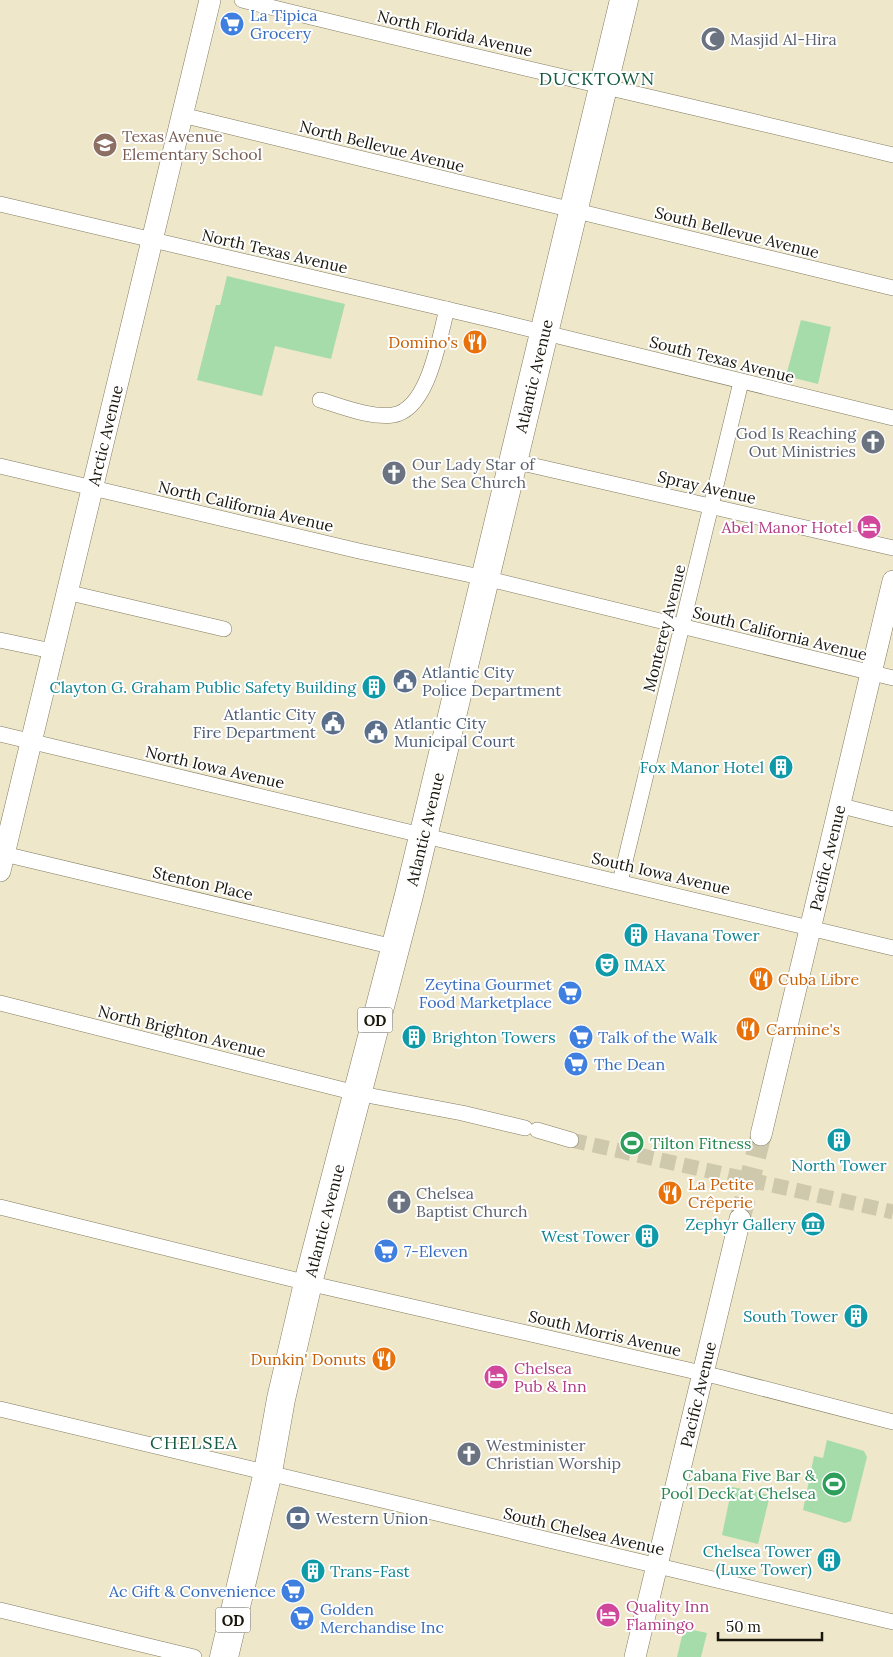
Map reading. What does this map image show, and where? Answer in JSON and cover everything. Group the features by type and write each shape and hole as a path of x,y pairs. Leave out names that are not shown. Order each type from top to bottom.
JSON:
{"highway":[{"name":"Atlantic Avenue","path":"224,1657 268,1472 280,1399 308,1282 409,894 421,835 624,0"}],"street":[{"name":"Arctic Avenue","path":"2,862 210,0"},
{"name":"North Florida Avenue","path":"242,0 385,36 893,155"},
{"name":"North Bellevue Avenue","path":"182,115 573,210"},
{"name":"North Texas Avenue","path":"0,204 543,333"},
{"name":"South Bellevue Avenue","path":"573,210 893,288"},
{"path":"320,400 381,415 402,412 421,393 427,381 446,309"},
{"name":"South Texas Avenue","path":"543,333 893,418"},
{"name":"Monterey Avenue","path":"620,882 741,382"},
{"name":"Spray Avenue","path":"513,461 893,548"},
{"name":"North California Avenue","path":"0,466 359,551 485,578"},
{"name":"South California Avenue","path":"485,578 682,628 893,678"},
{"name":"Pacific Avenue","path":"760,1135 893,581"},
{"path":"66,592 224,629"},
{"path":"0,640 52,651"},
{"name":"North Iowa Avenue","path":"0,734 421,835"},
{"path":"838,804 893,819"},
{"name":"South Iowa Avenue","path":"421,835 810,926 893,948"},
{"name":"Stenton Place","path":"2,862 394,947"},
{"name":"North Brighton Avenue","path":"0,1003 356,1093 462,1113 571,1140"},
{"name":"South Morris Avenue","path":"0,1208 308,1282 703,1373 893,1422"},
{"name":"Pacific Avenue","path":"636,1657 740,1219"},
{"name":"South Chelsea Avenue","path":"0,1409 268,1472 500,1530 543,1540 554,1539 750,1590 893,1622"},
{"path":"0,1610 194,1657"}],"green space":[{"path":"227,276 345,304 331,359 275,346 262,396 197,380 216,305 220,305"},
{"path":"801,320 831,327 818,384 786,376"},
{"name":"Cabana Five Bar & Pool Deck at Chelsea","path":"827,1440 864,1451 867,1457 851,1521 845,1523 803,1510 814,1456 823,1458"},
{"path":"732,1487 770,1495 758,1544 722,1535"},
{"path":"684,1628 707,1633 701,1657 677,1657"}],"tunnel":[{"path":"740,1219 761,1135"},
{"path":"571,1140 893,1212"}],"place":[{"name":"La Tipica Grocery","path":"232,24"},
{"name":"Masjid Al-Hira","path":"713,39"},
{"name":"Texas Avenue Elementary School","path":"105,145"},
{"name":"Domino's","path":"475,342"},
{"name":"God Is Reaching Out Ministries","path":"873,442"},
{"name":"Our Lady Star of the Sea Church","path":"394,473"},
{"name":"Abel Manor Hotel","path":"869,527"},
{"name":"Atlantic City Police Department","path":"405,681"},
{"name":"Clayton G. Graham Public Safety Building","path":"374,687"},
{"name":"Atlantic City Fire Department","path":"333,723"},
{"name":"Atlantic City Municipal Court","path":"376,732"},
{"name":"Fox Manor Hotel","path":"781,767"},
{"name":"Havana Tower","path":"636,935"},
{"name":"IMAX","path":"607,965"},
{"name":"Cuba Libre","path":"761,979"},
{"name":"Zeytina Gourmet Food Marketplace","path":"570,993"},
{"name":"Carmine's","path":"748,1029"},
{"name":"Brighton Towers","path":"414,1037"},
{"name":"Talk of the Walk","path":"581,1037"},
{"name":"The Dean","path":"576,1064"},
{"name":"North Tower","path":"839,1140"},
{"name":"Tilton Fitness","path":"632,1143"},
{"name":"La Petite Crêperie","path":"670,1193"},
{"name":"Chelsea Baptist Church","path":"399,1202"},
{"name":"Zephyr Gallery","path":"813,1224"},
{"name":"West Tower","path":"647,1236"},
{"name":"7-Eleven","path":"386,1251"},
{"name":"South Tower","path":"856,1316"},
{"name":"Dunkin' Donuts","path":"384,1359"},
{"name":"Chelsea Pub & Inn","path":"496,1377"},
{"name":"Westminister Christian Worship","path":"469,1454"},
{"name":"Cabana Five Bar & Pool Deck at Chelsea","path":"834,1484"},
{"name":"Western Union","path":"298,1518"},
{"name":"Chelsea Tower (Luxe Tower)","path":"829,1560"},
{"name":"Trans-Fast","path":"313,1571"},
{"name":"Ac Gift & Convenience","path":"293,1591"},
{"name":"Quality Inn Flamingo","path":"608,1615"},
{"name":"Golden Merchandise Inc","path":"302,1618"}],"district":[{"name":"DUCKTOWN","path":"597,78"},
{"name":"CHELSEA","path":"194,1442"}]}
